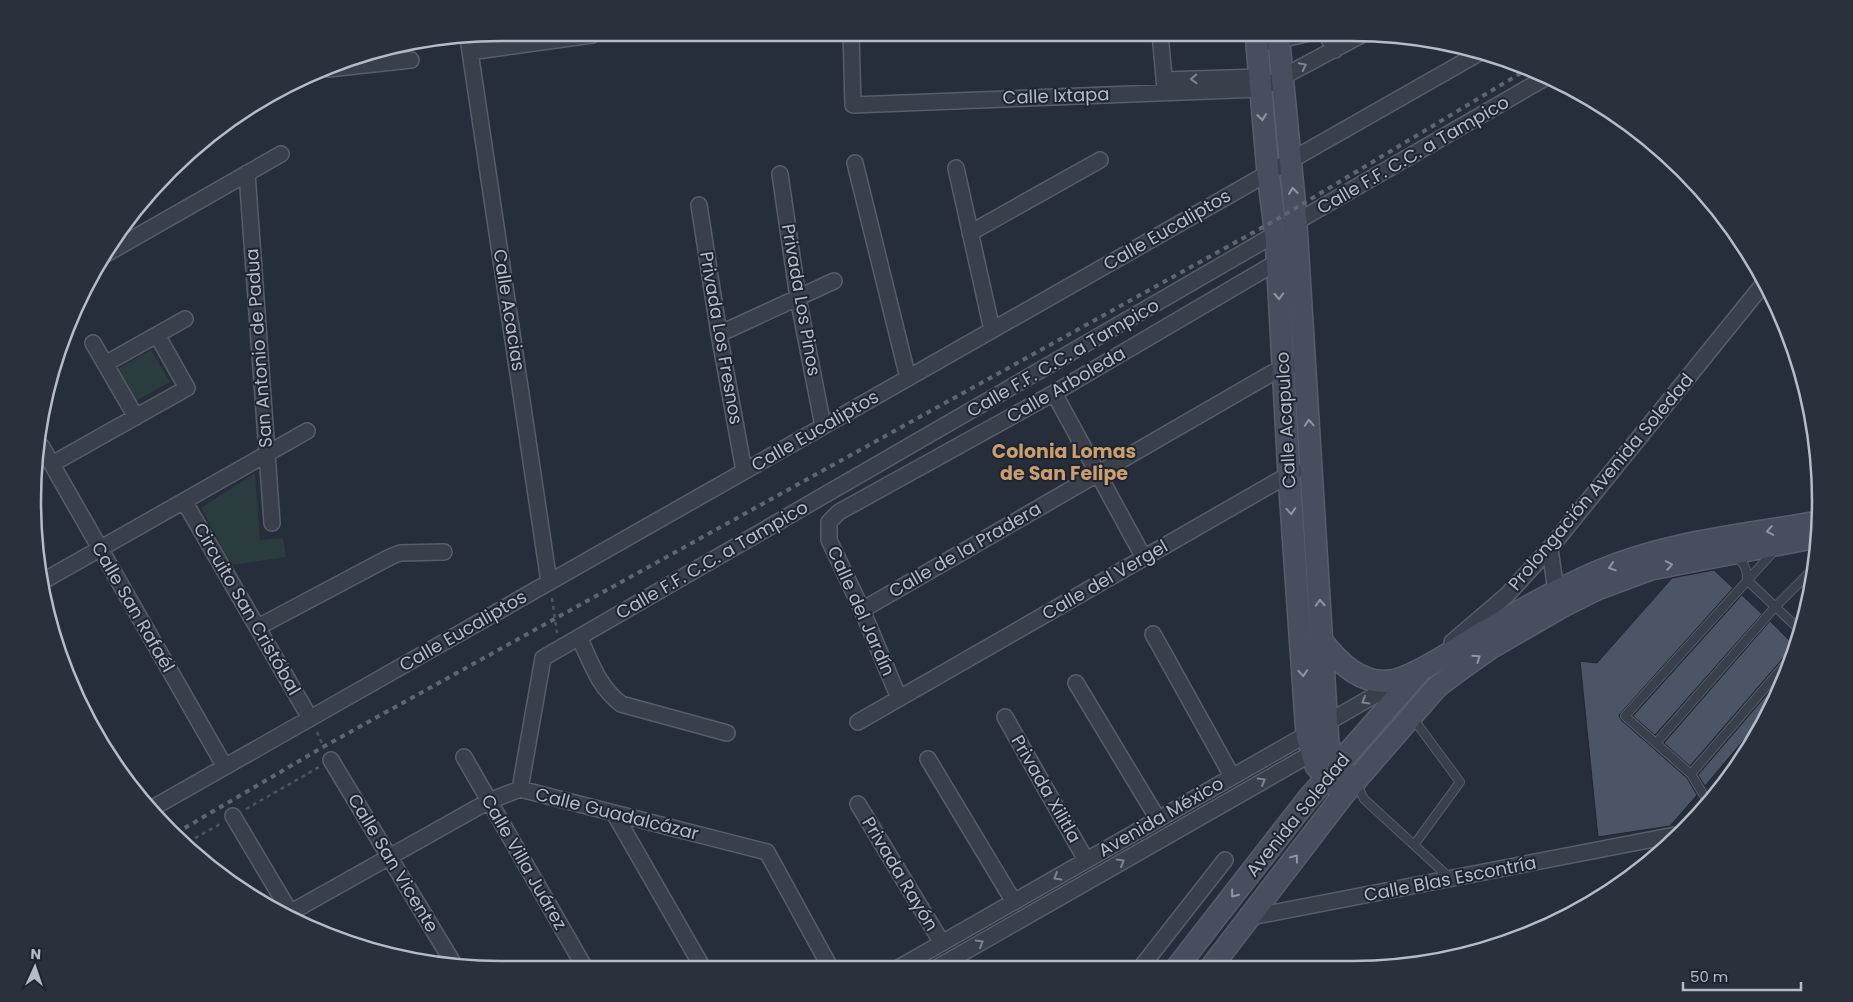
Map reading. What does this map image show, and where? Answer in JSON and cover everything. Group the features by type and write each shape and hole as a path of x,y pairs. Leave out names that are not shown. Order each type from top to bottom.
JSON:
{"street":[{"path":"469,45 514,41"},
{"name":"Calle Ixtapa","path":"851,41 853,105 1165,86 1259,83"},
{"path":"1161,41 1165,86"},
{"name":"Calle Acapulco","path":"1256,41 1268,173 1276,236 1289,475 1318,739"},
{"name":"Calle Acapulco","path":"1278,41 1305,360 1322,641 1316,766 1332,771 1354,792"},
{"path":"1330,41 1335,50"},
{"path":"1259,83 1282,76 1352,41"},
{"name":"Calle Acacias","path":"469,45 550,582"},
{"name":"Calle Eucaliptos","path":"157,806 1472,57"},
{"path":"349,67 411,60"},
{"name":"Calle F.F. C.C. a Tampico","path":"520,790 543,658 1276,236 1295,223 1539,81"},
{"path":"125,237 247,174 281,154"},
{"path":"970,233 1100,160"},
{"path":"856,163 908,378"},
{"path":"956,168 992,330"},
{"name":"San Antonio de Padua","path":"247,174 272,524"},
{"name":"Privada Los Pinos","path":"780,174 798,298 823,426"},
{"name":"Privada Los Fresnos","path":"699,205 719,334 744,471"},
{"name":"Calle Arboleda","path":"829,522 839,512 1054,393 1277,262"},
{"path":"719,334 834,281"},
{"name":"Prolongación Avenida Soledad","path":"1422,668 1507,595 1550,548 1759,289"},
{"path":"105,364 185,319"},
{"path":"52,464 187,388 157,334"},
{"path":"93,343 136,417"},
{"name":"Calle de la Pradera","path":"862,610 1098,472 1264,378 1305,360"},
{"path":"1054,393 1144,558"},
{"path":"48,578 306,431"},
{"name":"Calle San Rafaél","path":"44,450 224,767"},
{"name":"Calle del Vergel","path":"858,722 1312,462"},
{"name":"Circuito San Cristóbal","path":"184,501 310,718"},
{"name":"Calle del Jardín","path":"829,522 829,540 862,610 898,698"},
{"path":"1322,641 1337,661 1367,679 1391,681 1422,668 1556,592 1598,571 1645,556 1692,545 1811,523"},
{"name":"Avenida Soledad","path":"1216,961 1354,792 1411,716 1437,687 1492,647 1563,606 1597,590 1651,569 1810,538"},
{"path":"1550,548 1556,592"},
{"path":"258,627 390,557 400,553 444,552"},
{"path":"1153,634 1232,776"},
{"path":"579,637 600,683 608,694 621,704 727,733"},
{"name":"Avenida México","path":"948,961 1318,739 1422,668"},
{"name":"Avenida Soledad","path":"1182,961 1332,771 1422,668"},
{"path":"1076,683 1158,819"},
{"name":"Privada Xilitla","path":"1005,717 1086,860"},
{"name":"Avenida México","path":"910,961 1232,776 1318,739"},
{"name":"Calle Villa Juárez","path":"464,757 581,961"},
{"path":"928,759 1014,902"},
{"name":"Calle San Vicente","path":"331,760 450,958"},
{"name":"Calle Guadalcázar","path":"296,912 489,801 520,790 614,812 767,852 827,961"},
{"name":"Privada Rayón","path":"858,804 942,943"},
{"path":"614,812 699,961"},
{"path":"233,816 285,906"},
{"name":"Calle Blas Escontría","path":"1251,917 1451,878 1653,846"},
{"path":"1146,961 1225,860"}],"lane":[{"path":"1704,796 1691,774 1625,716 1780,544"},
{"path":"1724,555 1736,557 1743,562 1747,572 1747,580 1794,626"},
{"path":"1656,743 1775,607 1805,577"},
{"path":"1691,774 1779,672"},
{"path":"1411,716 1460,782 1414,845"},
{"path":"1354,792 1451,878"}],"path":[{"path":"550,582 560,647"},
{"path":"191,840 331,760 310,718"}],"shaded area":[{"path":"151,350 170,382 137,400 118,369"},
{"path":"255,473 260,540 283,538 286,557 232,565 201,508"}],"building":[{"path":"1714,570 1733,588 1619,715 1621,720 1687,778 1697,795 1670,826 1598,837 1580,661 1597,663 1672,578"},
{"path":"1742,595 1762,614 1655,735 1633,716"},
{"path":"1770,621 1790,641 1784,657 1690,766 1664,743"},
{"path":"1771,690 1746,738 1705,786 1698,775"}],"railway":[{"path":"181,830 323,747 1274,221 1520,73"}],"district":[{"name":"Colonia Lomas de San Felipe","path":"1064,462"}]}
